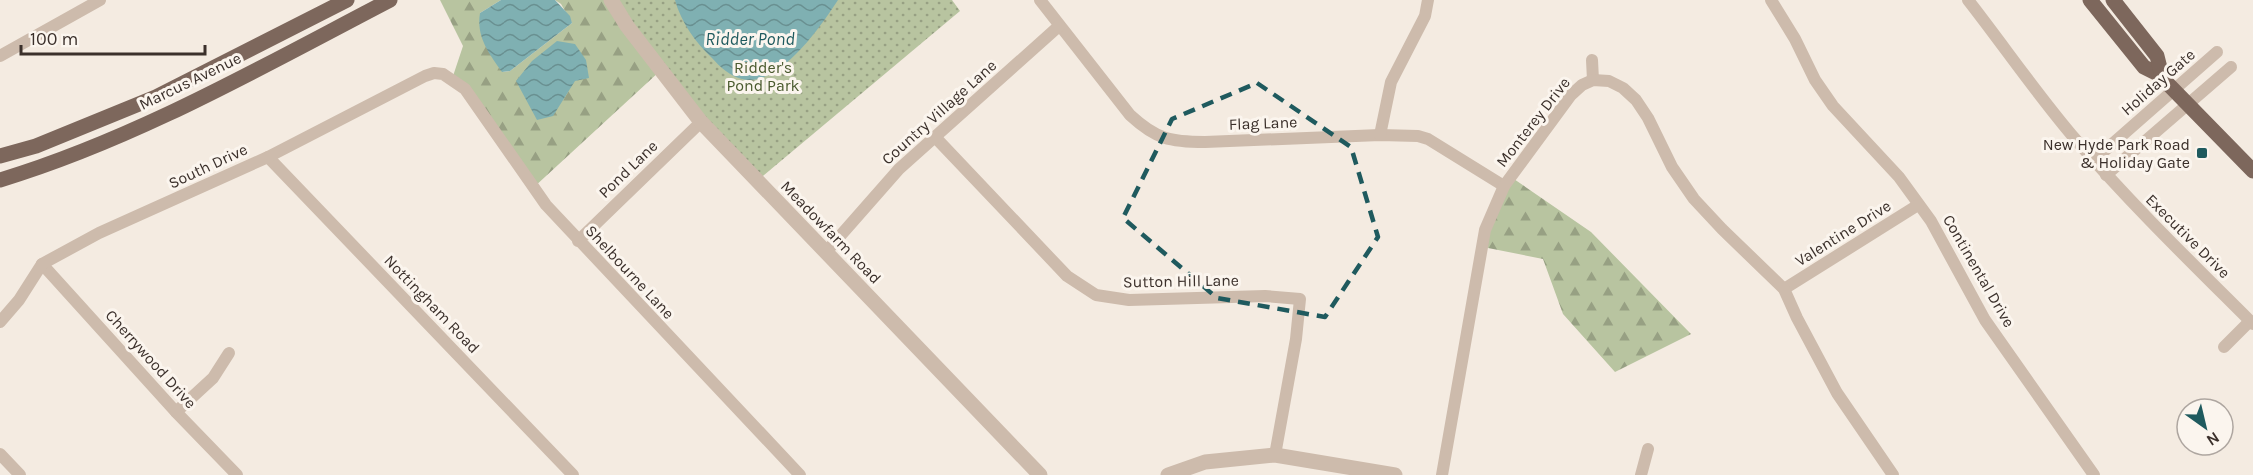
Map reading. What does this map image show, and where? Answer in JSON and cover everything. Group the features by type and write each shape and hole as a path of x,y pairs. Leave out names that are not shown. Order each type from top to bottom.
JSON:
{"main road":[{"name":"Marcus Avenue","path":"0,156 36,146 156,97 347,0"},
{"name":"Marcus Avenue","path":"0,180 40,168 182,108 390,0"},
{"path":"2090,0 2144,67 2162,76 2187,105 2253,171"},
{"path":"2113,0 2157,56 2162,76"}],"street":[{"path":"0,56 100,0"},
{"name":"Meadowfarm Road","path":"611,0 633,35 701,122 1040,475"},
{"path":"1040,0 1059,26"},
{"path":"1380,135 1391,82 1425,16 1428,0"},
{"name":"Continental Drive","path":"1771,0 1795,39 1815,80 1833,106 1899,177 1940,234 1985,320 2094,475"},
{"name":"Executive Drive","path":"1968,0 2074,138 2106,175 2251,322"},
{"name":"Flag Lane","path":"1059,26 1130,115 1147,130 1163,138 1186,142 1205,142 1380,135 1418,136 1428,139 1504,186"},
{"name":"Country Village Lane","path":"826,252 899,169 1059,26"},
{"name":"Holiday Gate","path":"2094,160 2217,52"},
{"path":"1592,60 1593,80"},
{"path":"2106,175 2231,68"},
{"name":"South Drive","path":"0,322 19,300 42,264 99,233 268,157 425,76 443,74 452,79"},
{"name":"Shelbourne Lane","path":"452,79 465,89 533,188 578,241 800,475"},
{"name":"Monterey Drive","path":"1442,475 1485,230 1504,186 1572,94 1582,85 1593,80 1609,81 1623,88 1636,100 1648,118 1672,167 1695,199 1722,229 1761,264 1784,289 1837,393 1893,475"},
{"name":"Pond Lane","path":"578,241 701,122"},
{"name":"Sutton Hill Lane","path":"935,137 1067,276 1096,295 1129,300 1265,296 1300,299 1296,339 1275,455"},
{"name":"Nottingham Road","path":"268,157 573,475"},
{"name":"Valentine Drive","path":"1784,289 1918,205"},
{"name":"Cherrywood Drive","path":"42,264 176,412 237,475"},
{"path":"2224,347 2251,322"},
{"path":"176,412 213,378 228,353"},
{"path":"1641,475 1648,448"},
{"path":"0,454 20,475"},
{"path":"1168,475 1205,462 1275,455 1395,475"}],"highlighted area":[{"path":"1257,83 1351,147 1378,237 1325,317 1217,298 1123,218 1172,119"}],"green space":[{"path":"440,0 501,0 480,13 503,72 510,71 572,23 561,4 555,0 611,0 660,71 533,188 452,79 463,46"},
{"name":"Ridder's Pond Park","path":"611,0 952,0 960,11 757,181"},
{"path":"1511,177 1591,232 1691,334 1615,372 1563,314 1543,259 1483,247"}],"water":[{"path":"501,0 555,0 570,16 572,23 510,71 502,72 485,44 479,22 480,13"},
{"name":"Ridder Pond","path":"675,0 838,0 810,39 784,65 756,79 742,79 730,74 700,45 689,31"},
{"path":"557,41 575,44 586,60 589,78 575,81 553,116 537,120 516,81 532,61"}],"place":[{"name":"New Hyde Park Road & Holiday Gate","path":"2202,153"}]}
